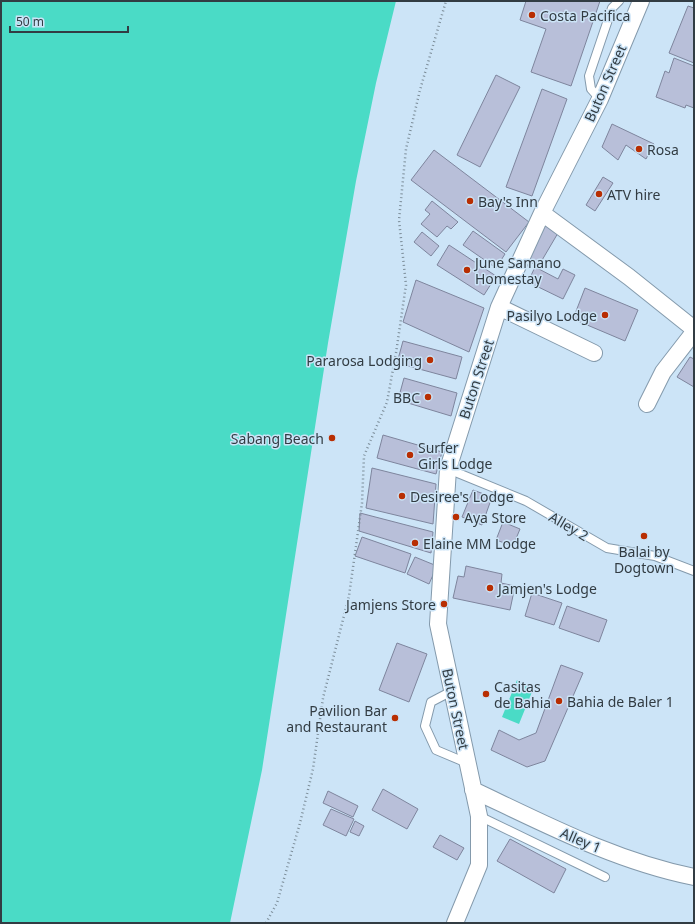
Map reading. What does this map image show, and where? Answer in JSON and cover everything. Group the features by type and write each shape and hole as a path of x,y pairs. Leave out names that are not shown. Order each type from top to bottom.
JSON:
{"street":[{"name":"Buton Street","path":"455,923 479,865 479,816 438,624 448,469 499,307 542,214 600,99 641,1"},
{"path":"542,214 629,277 694,330 664,372 647,404"},
{"path":"499,307 594,353"},
{"name":"Alley 1","path":"473,790 591,846 672,872 694,877"}],"lane":[{"path":"600,99 591,89 589,76 612,8 619,1"},
{"name":"Alley 2","path":"448,469 526,501 607,548 655,556 694,571"},
{"path":"452,691 431,702 424,726 436,750 467,763"},
{"path":"479,816 605,877"}],"path":[{"path":"266,923 277,903 300,823 312,769 323,698 349,596 362,503 364,456 387,402 406,285 399,220 406,149 420,90 446,1"}],"shaded area":[{"path":"1,1 396,1 376,83 356,181 328,343 262,770 230,923 1,923"},
{"path":"517,680 534,687 519,724 502,717"}],"building":[{"path":"526,1 600,1 571,86 531,72 546,29 520,20"},
{"path":"688,6 694,8 694,63 669,53"},
{"path":"674,58 694,66 694,108 686,105 685,108 656,97 665,71 669,73"},
{"path":"496,75 520,87 480,167 457,155"},
{"path":"542,89 567,99 532,196 506,187"},
{"path":"612,124 654,144 646,159 626,145 618,160 602,147"},
{"name":"Bay's Inn","path":"434,150 529,222 506,252 411,180"},
{"name":"ATV hire","path":"603,177 613,183 595,211 586,205"},
{"path":"432,201 458,222 451,229 447,226 437,237 421,224 430,214 425,210"},
{"path":"543,223 558,233 538,267 523,257"},
{"path":"473,231 505,254 496,268 463,245"},
{"path":"422,232 439,246 431,256 414,242"},
{"name":"June Samano Homestay","path":"449,245 496,276 484,295 437,265"},
{"path":"535,267 558,279 563,269 575,275 563,299 528,282"},
{"path":"416,280 484,308 469,352 403,322"},
{"name":"Pasilyo Lodge","path":"585,288 638,310 625,341 573,319"},
{"name":"Pararosa Lodging","path":"403,341 462,357 456,379 397,363"},
{"path":"690,357 694,359 694,387 677,377"},
{"name":"BBC","path":"404,378 457,393 451,416 398,400"},
{"name":"Surfer Girls Lodge","path":"383,435 442,452 436,474 377,458"},
{"name":"Desiree's Lodge","path":"372,468 436,484 433,524 366,508"},
{"path":"473,490 492,497 482,525 462,517"},
{"name":"Elaine MM Lodge","path":"360,513 433,532 431,553 359,531"},
{"path":"503,522 520,529 513,546 496,540"},
{"path":"362,537 411,554 405,573 355,556"},
{"path":"415,557 437,566 429,584 407,574"},
{"path":"466,566 502,574 501,583 515,586 510,610 453,598 458,576 464,577"},
{"path":"532,593 562,603 554,625 525,616"},
{"path":"567,606 607,620 599,642 559,628"},
{"path":"397,643 427,654 409,702 379,690"},
{"name":"Bahia de Baler 1","path":"561,665 583,673 545,761 527,767 491,750 499,730 519,740 536,733"},
{"path":"383,789 418,809 407,829 372,810"},
{"path":"328,791 358,806 353,817 323,803"},
{"path":"331,809 354,819 346,836 323,825"},
{"path":"355,821 364,826 359,836 350,832"},
{"path":"440,835 464,848 457,860 433,847"},
{"path":"510,839 566,869 554,893 497,861"}],"place":[{"name":"Costa Pacifica","path":"532,15"},
{"name":"Rosa","path":"639,149"},
{"name":"ATV hire","path":"599,194"},
{"name":"Bay's Inn","path":"470,201"},
{"name":"June Samano Homestay","path":"467,270"},
{"name":"Pasilyo Lodge","path":"605,315"},
{"name":"Pararosa Lodging","path":"430,360"},
{"name":"BBC","path":"428,397"},
{"name":"Sabang Beach","path":"332,438"},
{"name":"Surfer Girls Lodge","path":"410,455"},
{"name":"Desiree's Lodge","path":"402,496"},
{"name":"Aya Store","path":"456,517"},
{"name":"Balai by Dogtown","path":"644,536"},
{"name":"Elaine MM Lodge","path":"415,543"},
{"name":"Jamjen's Lodge","path":"490,588"},
{"name":"Jamjens Store","path":"444,604"},
{"name":"Casitas de Bahia","path":"486,694"},
{"name":"Bahia de Baler 1","path":"559,701"},
{"name":"Pavilion Bar and Restaurant","path":"395,718"}]}
